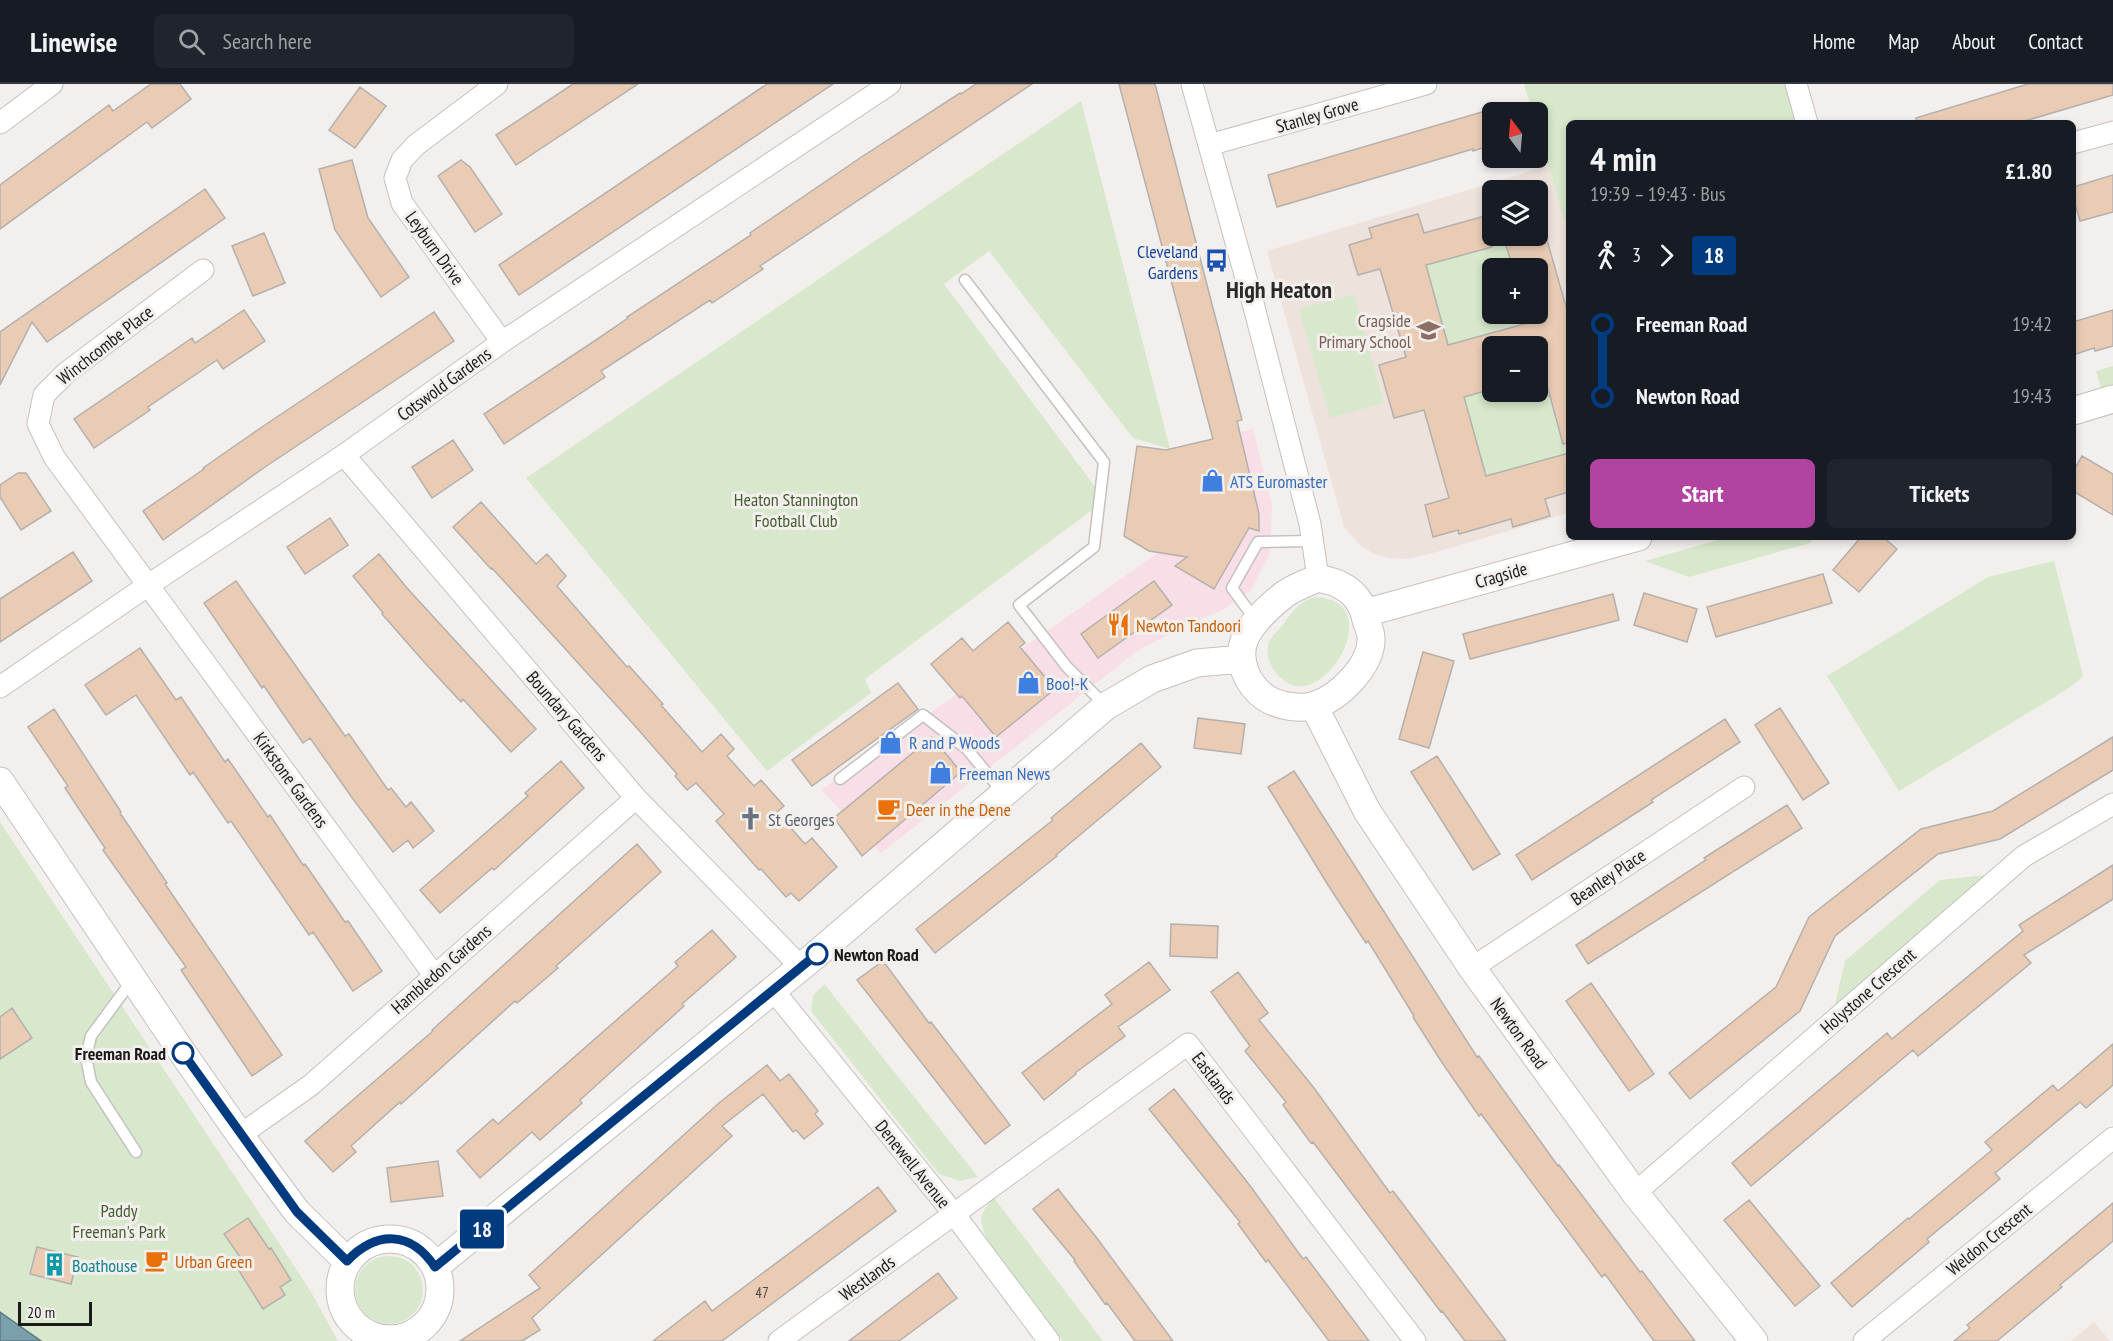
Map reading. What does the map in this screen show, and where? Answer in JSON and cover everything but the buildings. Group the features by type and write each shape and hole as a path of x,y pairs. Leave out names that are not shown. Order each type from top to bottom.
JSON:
{"street":[{"path":"0,123 52,84"},
{"name":"Leyburn Drive","path":"497,84 416,145 402,160 395,178 402,203 502,342"},
{"name":"Cotswold Gardens","path":"0,687 344,455 502,342 890,84"},
{"path":"1192,84 1254,307 1310,524 1318,578"},
{"name":"Stanley Grove","path":"1209,145 1426,84"},
{"path":"1796,84 1806,120"},
{"path":"2076,142 2113,132"},
{"name":"Winchcombe Place","path":"147,586 54,457 38,424 44,395 66,373 203,270"},
{"path":"2076,410 2113,399"},
{"name":"Boundary Gardens","path":"344,455 636,798 801,967"},
{"name":"Cragside","path":"1365,613 1627,540"},
{"path":"1318,578 1340,585 1356,596 1365,613 1371,638 1367,657 1352,680 1337,694 1314,706 1290,706 1268,699 1255,688 1245,673 1242,659 1245,639 1256,621 1286,593 1318,578"},
{"name":"Kirkstone Gardens","path":"147,586 434,975"},
{"path":"435,1267 801,967 1106,706 1152,679 1197,663 1242,659"},
{"name":"Newton Road","path":"1314,706 1366,811 1472,968 1635,1193 1754,1341"},
{"path":"0,781 240,1135 297,1212 347,1261"},
{"name":"Beanley Place","path":"1472,968 1744,787"},
{"name":"Hambledon Gardens","path":"240,1135 310,1085 636,798"},
{"name":"Holystone Crescent","path":"1635,1193 2024,856 2113,804"},
{"name":"Denewell Avenue","path":"772,990 954,1214 1049,1341"},
{"name":"Eastlands","path":"954,1214 1188,1044 1415,1341"},
{"name":"Weldon Crescent","path":"1864,1341 2113,1138"},
{"name":"Westlands","path":"779,1341 954,1214"},
{"path":"386,1239 400,1240 415,1245 427,1255 435,1267 440,1289 435,1311 427,1323 415,1333 401,1339 386,1340 369,1335 354,1325 344,1311 339,1294 340,1277 347,1261 370,1242 386,1239"}],"lane":[{"path":"965,280 1104,462 1094,547 1019,605 1067,667 1106,706"},
{"path":"1256,621 1232,588 1258,542 1312,541"},
{"path":"840,779 923,715 967,748 1004,795"},
{"path":"133,979 91,1036 86,1057 91,1082 136,1152"}],"shaded area":[{"name":"Cragside Primary School","path":"1524,84 1545,102 1533,102"},
{"name":"Cragside Primary School","path":"1548,105 1566,120 1566,514 1408,559 1388,558 1372,553 1360,545 1344,527 1267,251 1482,186 1482,246 1548,246 1548,180 1501,180 1540,168 1548,168"},
{"path":"1253,429 1272,505 1270,553 1250,591 1223,610 1188,624 1137,651 881,853 821,790 1155,555 1176,518 1170,449"},
{"path":"2094,1322 2110,1341 2071,1341"}],"green space":[{"path":"1524,84 1786,84 1796,120 1566,120 1566,225 1548,165 1548,102 1529,102"},
{"name":"Heaton Stannington Football Club","path":"1081,101 1170,449 1133,438 989,251 944,284 1096,488 1096,507 865,679 871,693 767,771 526,478"},
{"path":"1494,246 1506,246 1510,258 1482,258 1482,324 1524,324 1448,345 1426,265"},
{"path":"1354,294 1384,403 1330,418 1299,309"},
{"path":"2113,366 2113,385 2101,388 2096,371"},
{"path":"1548,389 1566,454 1486,476 1464,397 1482,392 1482,402 1548,402"},
{"path":"1718,540 1812,540 1810,543 1689,577 1645,561"},
{"path":"2054,561 2083,676 2069,688 1899,791 1827,676 1988,577"},
{"path":"1316,597 1336,603 1347,614 1349,630 1344,648 1335,664 1322,678 1307,685 1292,685 1281,678 1272,667 1268,647 1271,638 1296,608"},
{"name":"Paddy Freeman's Park","path":"0,822 311,1292 338,1341 0,1341"},
{"path":"1986,875 1834,1008 1845,961 1940,880"},
{"path":"825,984 978,1177 960,1181 939,1174 811,1011 813,995"},
{"path":"994,1198 1103,1341 1063,1341 989,1243 981,1219 985,1209"},
{"path":"389,1256 402,1259 413,1266 420,1277 423,1290 420,1303 413,1314 402,1321 389,1324 376,1321 365,1314 358,1303 355,1290 358,1277 365,1266 376,1259"}],"water":[{"path":"0,1312 41,1341 0,1341"}],"bus line":[{"name":"18","path":"183,1053 297,1212 347,1261 370,1242 386,1239 400,1240 415,1245 427,1255 435,1267 817,954"}],"place":[{"name":"Cleveland Gardens","path":"1216,261"},
{"name":"Cragside Primary School","path":"1429,330"},
{"name":"ATS Euromaster","path":"1212,481"},
{"name":"Newton Tandoori","path":"1118,625"},
{"name":"Boo!-K","path":"1028,683"},
{"name":"R and P Woods","path":"891,742"},
{"name":"Freeman News","path":"941,773"},
{"name":"Deer in the Dene","path":"888,809"},
{"name":"St Georges","path":"750,819"},
{"name":"Newton Road","path":"817,954"},
{"name":"Freeman Road","path":"183,1053"},
{"name":"Urban Green","path":"157,1261"},
{"name":"Boathouse","path":"54,1265"}],"district":[{"name":"High Heaton","path":"1279,289"}]}
